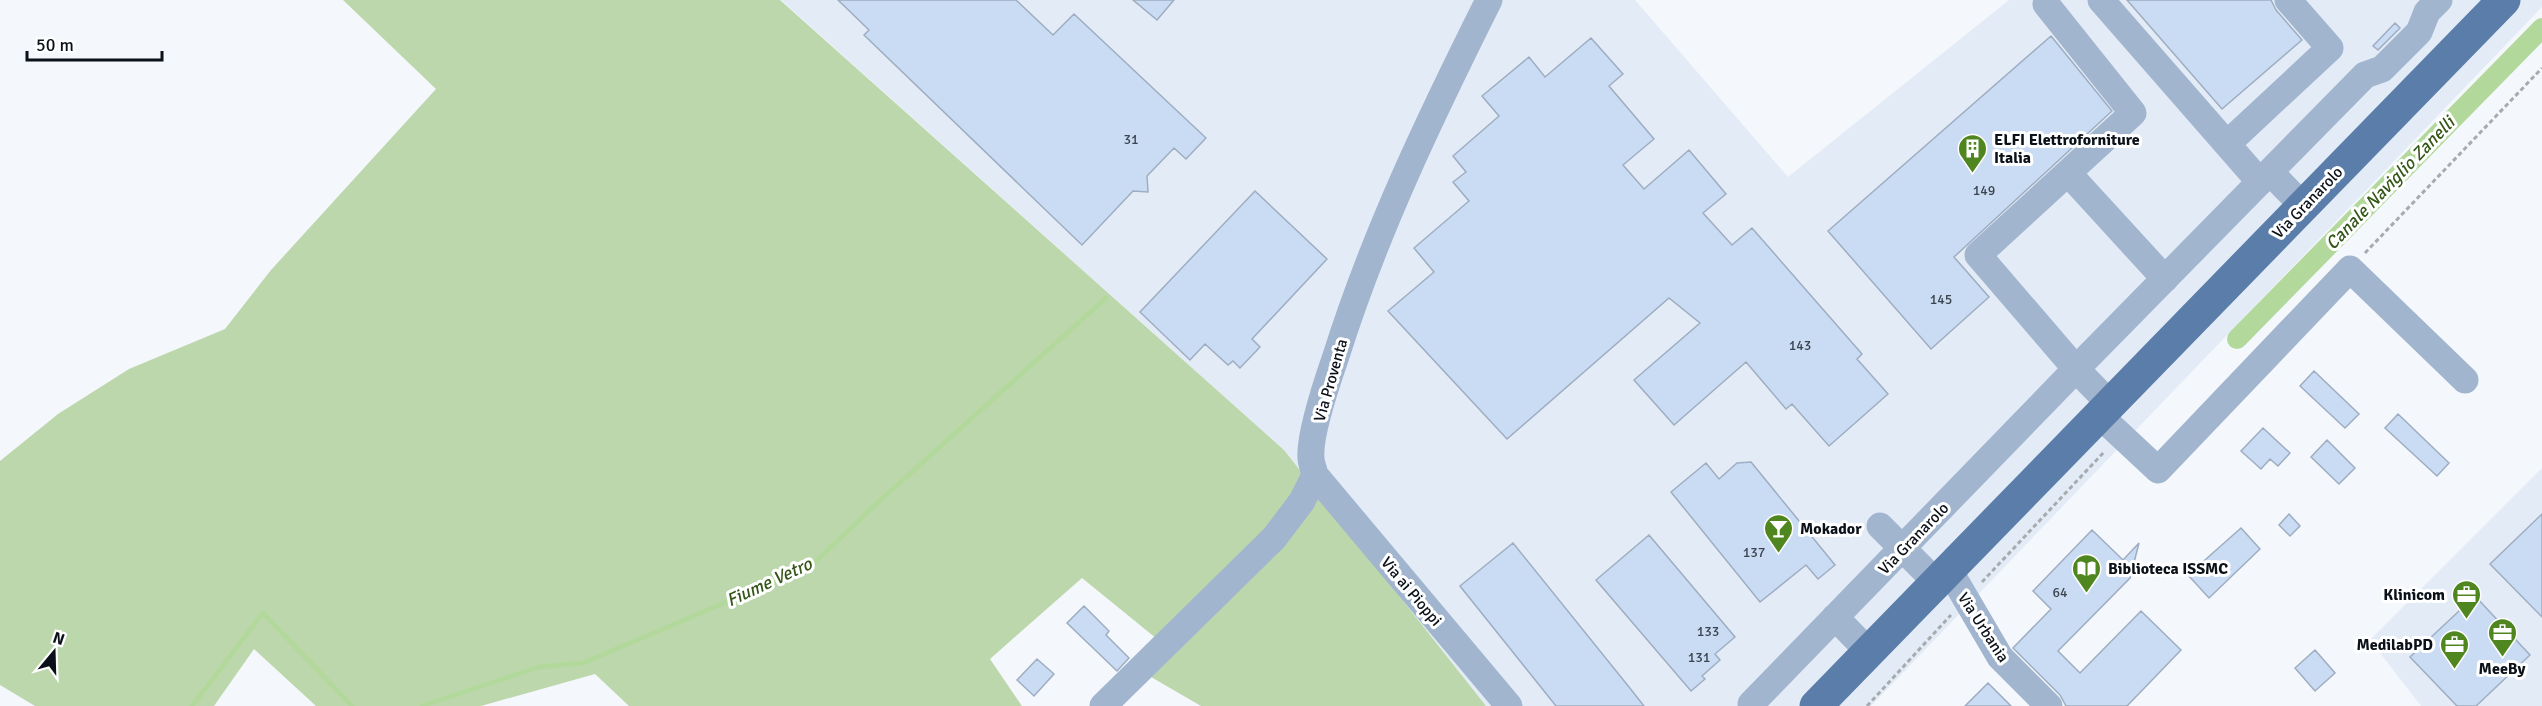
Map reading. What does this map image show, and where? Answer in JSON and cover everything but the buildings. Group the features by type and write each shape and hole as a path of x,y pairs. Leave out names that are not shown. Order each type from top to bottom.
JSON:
{"main road":[{"name":"Via Granarolo","path":"1816,706 1943,577 2110,418 2303,206 2504,0"}],"street":[{"name":"Via Proventa","path":"1316,476 1310,458 1315,430 1328,380 1354,301 1402,179 1489,0"},
{"path":"2101,0 2227,144 2303,206"},
{"path":"2227,144 2330,48 2288,0"},
{"name":"Via Granarolo","path":"1752,706 1835,617 2365,75 2382,69 2412,40 2419,32 2427,12 2439,0"},
{"path":"2046,4 2133,113 1978,255 2076,369 2110,418 2158,470 2349,269 2465,380"},
{"path":"2067,173 2165,279"},
{"path":"1103,706 1274,538 1302,501 1316,476"},
{"name":"Via ai Pioppi","path":"1316,476 1509,706"},
{"name":"Via Urbania","path":"1880,526 1903,548 1943,577 1966,601 2000,657 2049,706"},
{"path":"1835,617 1869,652"}],"path":[{"path":"2349,269 2542,68"},
{"path":"1867,706 1966,601 2110,418"}],"shaded area":[{"path":"781,0 1635,0 1788,177 2009,0 2542,0 2542,7 1871,706 1486,706 1284,450"},
{"path":"2542,468 2542,706 2421,706 2370,640"}],"green space":[{"path":"343,0 780,0 1284,450 1486,706 1201,706 1151,677 1173,652 1082,578 990,659 1022,706 629,706 595,674 481,706 316,706 254,649 214,706 35,706 0,685 0,461 58,414 129,369 225,329 271,270 436,89"}],"waterway":[{"name":"Canale Naviglio Zanelli","path":"2237,339 2542,28"},
{"name":"Fiume Vetro","path":"422,706 539,667 583,663 811,566 875,505 1106,298"},
{"name":"Fiume Vetro","path":"192,706 263,613 352,706"}],"place":[{"name":"ELFI Elettroforniture Italia","path":"1973,174"},
{"name":"Mokador","path":"1779,554"},
{"name":"Biblioteca ISSMC","path":"2087,594"},
{"name":"Klinicom","path":"2466,620"},
{"name":"MeeBy","path":"2502,658"},
{"name":"MedilabPD","path":"2454,670"}]}
